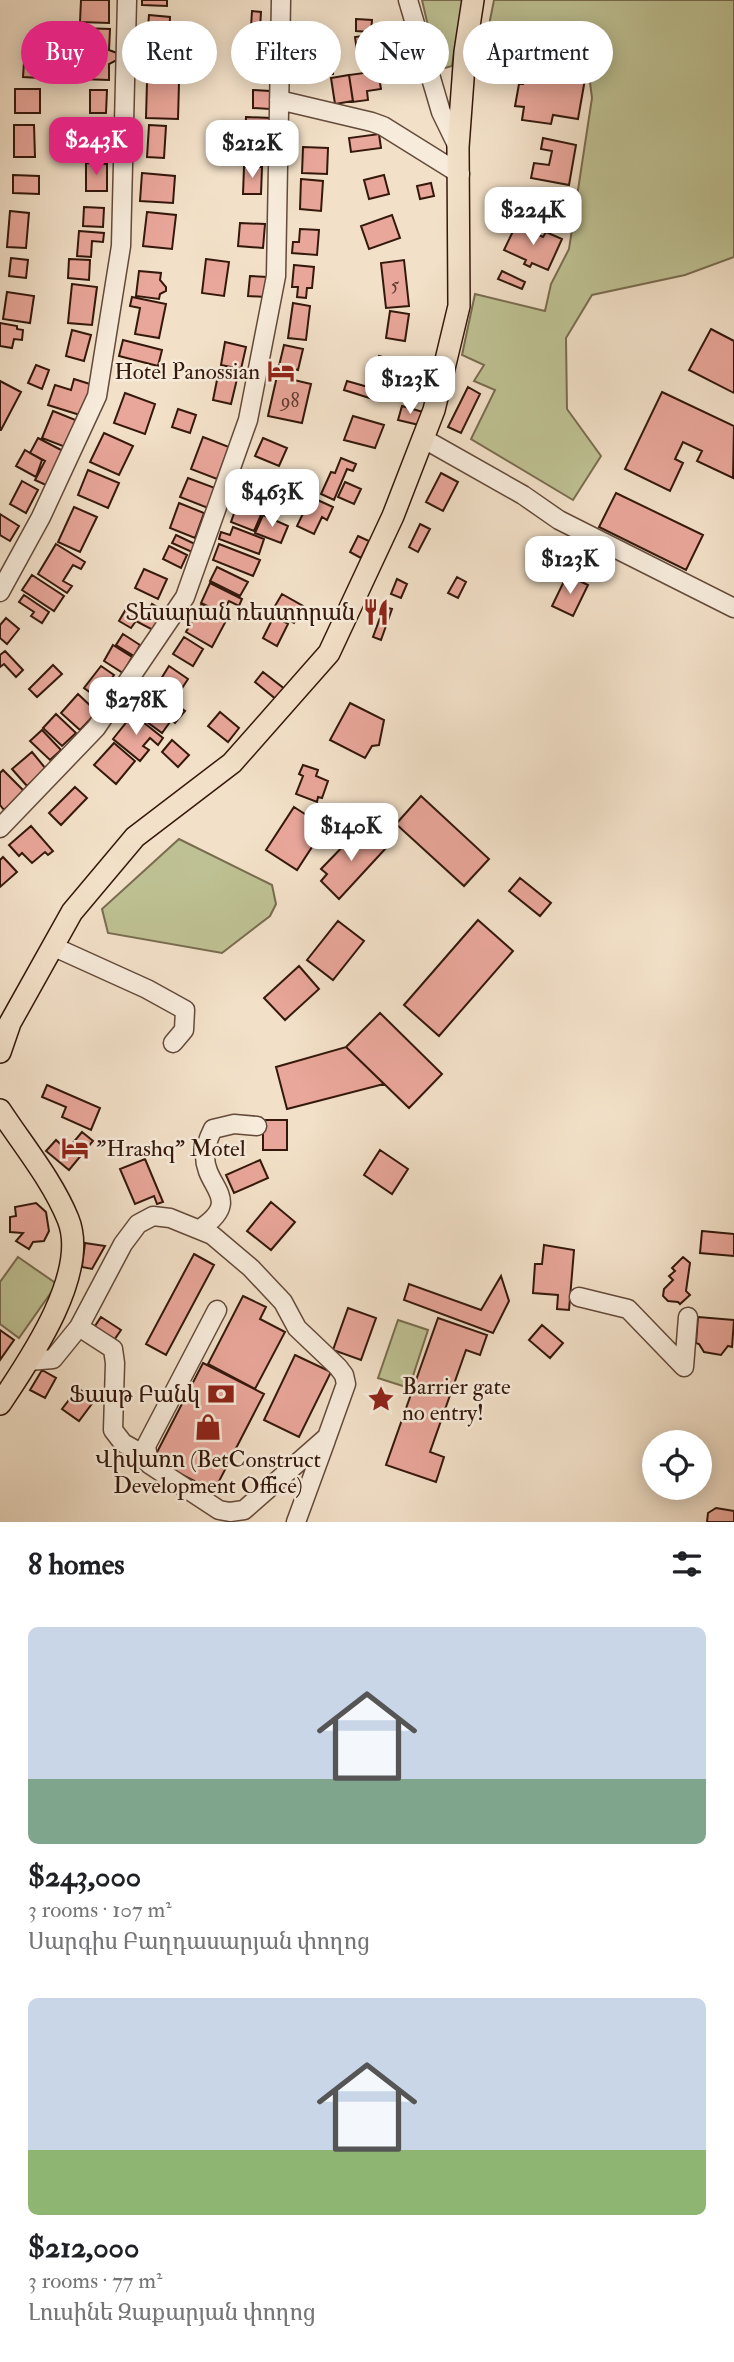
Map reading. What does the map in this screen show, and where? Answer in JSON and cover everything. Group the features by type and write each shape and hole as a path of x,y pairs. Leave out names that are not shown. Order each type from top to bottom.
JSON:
{"main road":[{"path":"0,1052 10,1023 72,912 135,836 232,763 330,653 393,516 435,410 459,306 458,147 465,52 473,0"},
{"path":"0,1110 69,1221 71,1237 66,1286 29,1361 0,1404"}],"street":[{"path":"0,592 41,517 96,396 121,246 127,0"},
{"path":"0,828 96,728 185,597 248,421 276,276 281,0"},
{"path":"408,0 441,112 458,147"},
{"path":"279,100 383,126 460,174"},
{"path":"424,439 523,495 559,520 734,608"},
{"path":"52,946 147,989 185,1010 184,1030 173,1043"},
{"path":"200,1229 213,1220 220,1209 219,1191 205,1158 213,1129 234,1124 257,1126"},
{"path":"29,1361 53,1359 79,1327 123,1244 138,1224 153,1216 170,1218 212,1235 251,1268 283,1302 297,1328 344,1375 346,1384 296,1522"},
{"path":"579,1297 628,1309 684,1367 688,1317"},
{"path":"217,1310 146,1446 149,1464 219,1510 244,1510 327,1437"},
{"path":"79,1327 113,1349 113,1430 123,1443 146,1456"}],"green space":[{"path":"422,0 463,0 452,66 449,67 449,21 427,21"},
{"path":"494,0 734,0 734,257 685,275 592,295 566,338 567,409 601,456 573,500 471,439 495,390 474,381 484,365 462,355 475,294 545,311 551,284 569,249 592,98 590,84 613,84 613,21 490,21"},
{"path":"179,839 272,885 276,904 270,916 222,953 108,933 102,909"},
{"path":"18,1257 57,1284 19,1338 0,1324 0,1282"},
{"path":"398,1320 428,1330 409,1388 378,1378"}],"building":[{"path":"81,0 109,0 109,23 80,21"},
{"path":"142,0 167,0 167,6 142,5"},
{"path":"252,11 261,12 260,21 251,21"},
{"path":"149,15 170,17 170,21 149,21"},
{"path":"108,29 109,50 117,53 117,60 109,64 109,80"},
{"path":"355,74 355,84 380,84 381,89 367,91 368,100 353,102 349,75"},
{"path":"349,75 353,101 335,104 332,84 341,84 341,76"},
{"path":"147,84 179,84 178,119 146,118"},
{"path":"519,84 584,84 578,119 553,115 551,124 522,120 524,107 515,106"},
{"path":"15,89 40,89 40,113 15,113"},
{"path":"90,90 107,90 106,113 90,113"},
{"path":"253,90 270,91 270,109 253,108"},
{"path":"246,117 271,118 270,139 245,138"},
{"path":"14,125 34,125 35,157 14,157"},
{"path":"149,125 166,126 164,158 147,157"},
{"path":"91,129 112,130 111,154 91,154"},
{"path":"379,134 381,148 351,152 349,138"},
{"path":"543,138 576,145 569,185 531,178 534,163 549,165 552,151 541,149"},
{"path":"242,141 271,144 270,159 241,157"},
{"path":"303,147 328,148 327,174 302,173"},
{"path":"86,163 107,164 107,191 86,191"},
{"path":"244,167 262,167 261,194 243,194"},
{"path":"142,173 175,176 173,203 140,201"},
{"path":"13,175 39,176 39,194 13,193"},
{"path":"384,175 389,194 369,199 364,180"},
{"path":"301,179 323,181 321,211 300,209"},
{"path":"431,183 434,196 420,199 417,186"},
{"path":"84,207 104,208 103,227 83,226"},
{"path":"10,211 29,213 26,248 7,247"},
{"path":"147,212 176,215 172,249 143,246"},
{"path":"392,215 400,238 369,249 361,226"},
{"path":"240,223 265,224 263,248 238,246"},
{"path":"516,225 543,237 546,232 562,239 548,270 532,263 530,267 524,264 526,260 504,250"},
{"path":"300,229 319,230 317,255 292,253 293,242 299,242"},
{"path":"79,231 104,233 103,242 92,241 91,257 77,256"},
{"path":"11,258 28,260 26,278 9,276"},
{"path":"69,259 90,260 89,280 68,278"},
{"path":"206,259 229,262 224,296 202,293"},
{"path":"404,260 409,306 386,308 381,263"},
{"path":"294,265 314,267 312,288 307,288 306,298 297,297 298,287 292,287"},
{"path":"139,271 161,273 160,280 166,291 160,294 159,299 136,296"},
{"path":"502,271 525,282 522,289 498,279"},
{"path":"250,276 267,277 265,297 248,296"},
{"path":"72,284 97,287 92,325 68,323"},
{"path":"7,292 34,296 30,323 3,319"},
{"path":"132,297 166,304 159,338 135,334 140,308 130,306"},
{"path":"293,303 310,306 306,340 288,338"},
{"path":"390,311 409,314 405,341 386,338"},
{"path":"0,323 23,330 22,340 14,339 12,348 0,346"},
{"path":"711,329 734,341 734,393 689,370"},
{"path":"72,330 91,335 84,361 66,356"},
{"path":"123,340 162,350 158,366 119,356"},
{"path":"225,342 246,347 241,369 221,365"},
{"path":"284,345 303,349 298,370 279,366"},
{"path":"379,356 403,363 395,393 371,386"},
{"path":"36,365 49,370 42,389 28,383"},
{"path":"218,375 237,379 231,404 213,400"},
{"path":"277,376 311,384 302,423 268,416"},
{"path":"74,379 93,385 83,416 48,405 55,385 71,390"},
{"path":"0,381 21,392 1,430 0,430"},
{"path":"347,381 382,391 379,401 344,390"},
{"path":"468,387 480,394 461,433 448,427"},
{"path":"662,392 734,426 733,478 697,461 702,451 683,442 675,459 683,463 670,491 625,469"},
{"path":"125,393 155,404 145,434 114,423"},
{"path":"402,406 423,412 419,425 398,420"},
{"path":"178,409 196,415 190,433 172,427"},
{"path":"53,411 78,421 68,448 42,438"},
{"path":"353,416 384,425 375,448 344,440"},
{"path":"104,433 133,446 119,475 90,462"},
{"path":"203,437 229,447 217,479 191,469"},
{"path":"38,438 67,453 48,486 35,480 45,461 30,453"},
{"path":"263,438 287,448 279,466 255,456"},
{"path":"25,450 42,460 36,477 16,466"},
{"path":"341,458 356,464 353,471 347,469 334,500 321,494"},
{"path":"88,470 119,483 108,508 78,495"},
{"path":"249,470 279,483 269,509 238,497"},
{"path":"441,473 458,482 443,511 426,502"},
{"path":"188,478 215,488 208,508 180,497"},
{"path":"22,481 38,490 26,513 10,504"},
{"path":"345,482 361,489 354,504 338,497"},
{"path":"616,493 703,535 686,570 599,527"},
{"path":"311,497 333,507 327,520 322,517 314,534 297,526"},
{"path":"179,503 204,513 195,538 170,528"},
{"path":"237,505 261,515 254,531 231,522"},
{"path":"74,507 97,517 80,552 58,542"},
{"path":"0,514 19,526 10,541 0,535"},
{"path":"263,515 288,526 281,543 255,533"},
{"path":"420,524 430,529 418,552 409,547"},
{"path":"233,527 264,539 259,554 219,539 221,532 230,535"},
{"path":"176,535 195,544 192,552 172,543"},
{"path":"358,536 369,541 361,558 350,552"},
{"path":"56,544 85,562 81,569 73,565 63,581 72,586 67,593 38,574"},
{"path":"219,544 260,560 253,576 213,560"},
{"path":"169,546 187,555 181,568 163,559"},
{"path":"217,567 248,582 240,596 210,581"},
{"path":"144,569 167,579 158,599 135,588"},
{"path":"32,575 64,596 54,611 22,590"},
{"path":"567,575 588,585 573,616 552,606"},
{"path":"457,577 466,582 458,598 448,593"},
{"path":"397,579 407,584 401,598 391,594"},
{"path":"210,583 242,599 239,606 229,601 222,613 201,603"},
{"path":"282,594 303,606 294,623 272,611"},
{"path":"24,595 49,612 42,623 31,616 34,612 19,602"},
{"path":"130,602 148,612 152,604 164,611 153,630 136,621 131,628 119,621"},
{"path":"201,605 227,619 212,647 186,632"},
{"path":"384,607 392,609 381,640 373,637"},
{"path":"274,616 288,624 277,646 263,638"},
{"path":"6,618 19,629 7,644 0,638 0,625"},
{"path":"123,634 140,645 134,656 116,645"},
{"path":"184,637 203,649 193,666 173,654"},
{"path":"113,645 132,657 123,673 104,661"},
{"path":"5,651 23,670 16,677 4,664 0,667 0,655"},
{"path":"53,665 62,674 37,697 29,689"},
{"path":"101,666 114,675 98,698 84,688"},
{"path":"169,666 188,679 175,699 156,687"},
{"path":"263,672 286,690 277,700 255,682"},
{"path":"153,688 185,711 175,723 144,701"},
{"path":"78,694 97,712 80,730 61,713"},
{"path":"143,702 170,722 162,733 135,713"},
{"path":"350,703 384,720 379,745 372,746 365,758 330,740"},
{"path":"220,712 239,728 228,742 208,726"},
{"path":"56,714 76,733 62,746 43,728"},
{"path":"133,714 163,738 158,745 150,738 143,746 149,750 140,761 113,739"},
{"path":"42,730 61,750 50,760 30,741"},
{"path":"172,740 189,755 178,767 162,752"},
{"path":"114,743 135,761 116,784 94,765"},
{"path":"32,752 46,769 27,786 12,769"},
{"path":"303,765 318,770 316,776 328,781 322,798 318,797 317,802 296,794 303,776 299,774"},
{"path":"3,770 24,791 4,810 0,805 0,773"},
{"path":"75,787 87,798 61,825 49,813"},
{"path":"421,796 489,859 464,886 396,824"},
{"path":"294,807 325,827 297,870 266,850"},
{"path":"31,826 53,851 48,855 45,852 32,863 22,853 19,856 9,845"},
{"path":"367,830 386,848 339,899 321,881 327,874 321,869 351,838"},
{"path":"3,857 17,872 0,887 0,860"},
{"path":"520,878 551,903 540,916 509,891"},
{"path":"478,920 513,951 439,1036 404,1005"},
{"path":"338,921 364,941 333,980 307,960"},
{"path":"299,966 319,989 285,1020 264,998"},
{"path":"380,1013 442,1074 409,1108 346,1047"},
{"path":"346,1047 384,1084 287,1109 276,1067"},
{"path":"47,1085 100,1108 91,1130 62,1117 66,1107 42,1097"},
{"path":"263,1120 287,1120 287,1150 263,1150"},
{"path":"82,1132 93,1141 69,1170 46,1151 56,1140 67,1150"},
{"path":"380,1150 408,1169 392,1194 364,1175"},
{"path":"145,1159 163,1202 157,1204 154,1196 135,1204 120,1169"},
{"path":"260,1160 268,1178 234,1193 226,1175"},
{"path":"271,1202 295,1222 271,1250 247,1231"},
{"path":"36,1203 46,1212 49,1231 44,1241 33,1242 29,1249 16,1241 23,1233 10,1232 10,1217 16,1216 15,1207"},
{"path":"702,1231 734,1234 734,1256 700,1253"},
{"path":"85,1243 105,1246 92,1269 82,1267"},
{"path":"544,1245 574,1250 569,1310 557,1309 558,1295 533,1293 535,1264 542,1264"},
{"path":"194,1254 214,1265 166,1355 146,1344"},
{"path":"683,1257 690,1263 686,1291 690,1295 680,1304 668,1301 663,1296 664,1289 673,1280 669,1276 675,1271 672,1268"},
{"path":"501,1276 509,1301 493,1333 404,1300 409,1284 481,1310"},
{"path":"243,1296 266,1307 260,1319 285,1332 255,1389 208,1364"},
{"path":"348,1308 376,1318 361,1360 333,1350"},
{"path":"101,1317 121,1330 112,1343 93,1329"},
{"path":"698,1317 734,1320 732,1347 728,1346 721,1355 704,1352 696,1343"},
{"path":"438,1318 487,1335 480,1355 466,1350 430,1452 444,1457 436,1482 386,1465"},
{"path":"542,1325 563,1343 550,1358 529,1340"},
{"path":"0,1330 14,1340 0,1360"},
{"path":"295,1355 331,1372 299,1437 264,1420"},
{"path":"203,1363 264,1394 214,1491 153,1460"},
{"path":"42,1370 56,1378 45,1398 30,1390"},
{"path":"78,1388 94,1401 79,1421 62,1409"},
{"path":"716,1508 734,1511 734,1522 707,1522 708,1513"}],"place":[{"name":"Hotel Panossian","path":"281,371"},
{"name":"Տեսարան ռեստորան","path":"376,612"},
{"name":"\"Hrashq\" Motel","path":"75,1148"},
{"name":"Ֆասթ Բանկ","path":"221,1394"},
{"name":"Barrier gate no entry!","path":"381,1399"},
{"name":"Վիվառո (BetConstruct Development Office)","path":"208,1427"}]}
